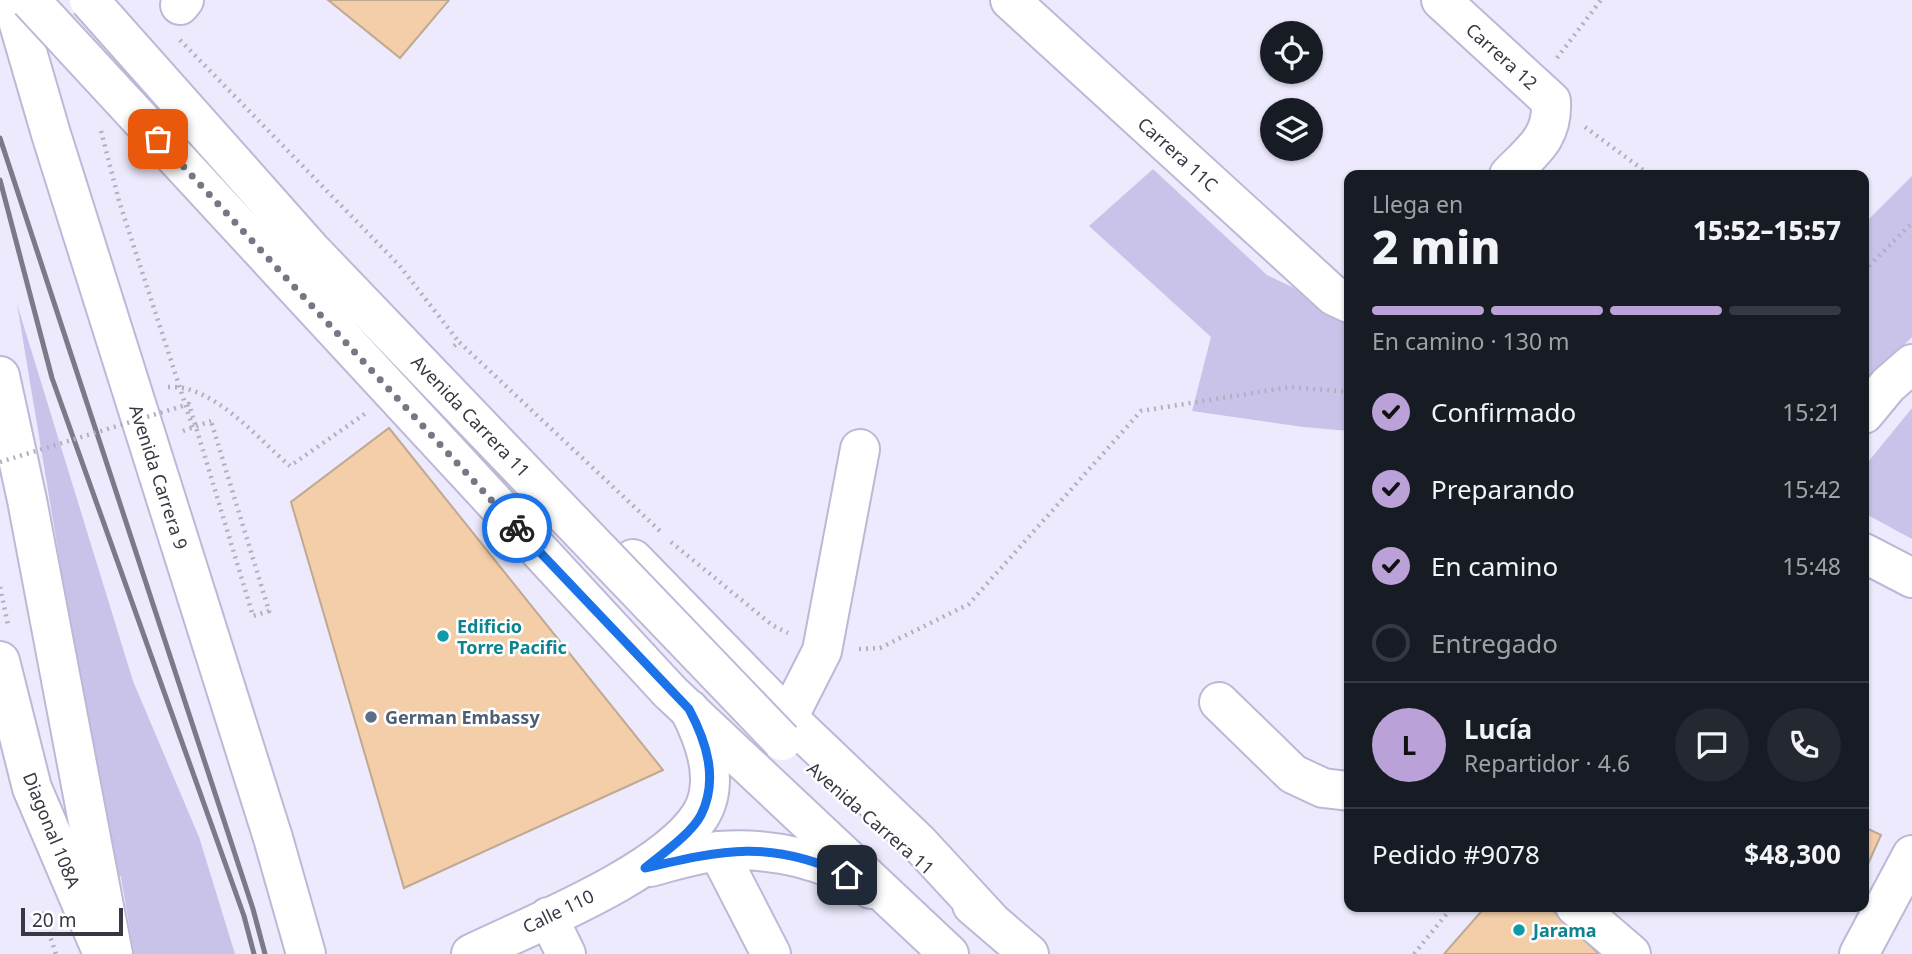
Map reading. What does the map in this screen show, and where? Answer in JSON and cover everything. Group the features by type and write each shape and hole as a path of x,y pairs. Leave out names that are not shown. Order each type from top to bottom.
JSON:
{"main road":[{"name":"Avenida Carrera 9","path":"12,0 51,134 269,825 306,954"},
{"path":"30,0 679,700 949,954"},
{"name":"Avenida Carrera 11","path":"89,0 312,251 785,730 1029,954"},
{"path":"102,0 265,180 448,350 785,730 822,651 860,449"},
{"name":"Carrera 11C","path":"1010,0 1334,296 1344,301"},
{"name":"Carrera 12","path":"1441,0 1546,101"},
{"path":"1514,170 1542,140 1550,127 1546,101"},
{"path":"1869,408 1888,385 1912,364"},
{"path":"0,376 27,500 113,954"},
{"path":"1869,556 1912,578"},
{"name":"Diagonal 108A","path":"0,662 32,788 103,954"},
{"name":"Calle 110","path":"471,954 645,868 674,845 701,816 709,788 709,761 702,734 679,700"},
{"path":"1219,702 1293,775 1323,788 1344,790"},
{"name":"Calle 110","path":"645,868 718,851 755,850 815,862 860,881 891,902"},
{"path":"718,851 771,954"},
{"path":"1859,954 1912,855"},
{"path":"1582,912 1631,954"},
{"path":"548,917 566,954"}],"path":[{"path":"1601,0 1546,101 1643,170"},
{"path":"178,12 399,265 448,350 694,563 772,625 822,651 880,648 969,604 1141,411 1290,387 1344,392"},
{"path":"98,121 120,201 193,428"},
{"path":"1869,266 1912,223"},
{"path":"135,400 169,386 187,387 209,396 290,466 375,406"},
{"path":"0,462 189,404 253,616 269,611 211,421"},
{"path":"1414,954 1448,912"}],"shaded area":[{"path":"1153,169 1267,275 1344,312 1344,431 1192,411 1211,337 1089,226"},
{"path":"1912,176 1912,337 1869,379 1869,219"},
{"path":"17,304 133,681 199,837 235,954 134,954 121,877 110,863"},
{"path":"1912,408 1912,539 1869,516 1869,461"}],"building":[{"path":"328,0 449,0 400,58"},
{"name":"Edificio Torre Pacific","path":"389,428 663,770 404,888 291,502"},
{"path":"1869,829 1881,835 1869,862"},
{"name":"Jarama","path":"1481,912 1554,912 1599,954 1444,954"}],"railway":[{"path":"0,138 253,909 265,954"},
{"path":"0,180 52,378 244,916 254,954"}],"way so far":[{"path":"158,139 517,528"}],"place":[{"name":"Edificio Torre Pacific","path":"443,636"},
{"name":"German Embassy","path":"371,717"},
{"name":"Jarama","path":"1519,930"}],"route":[{"path":"517,528 689,709 702,734 709,761 709,788 701,816 674,845 645,868 718,851 755,850 791,855 847,875"}]}
